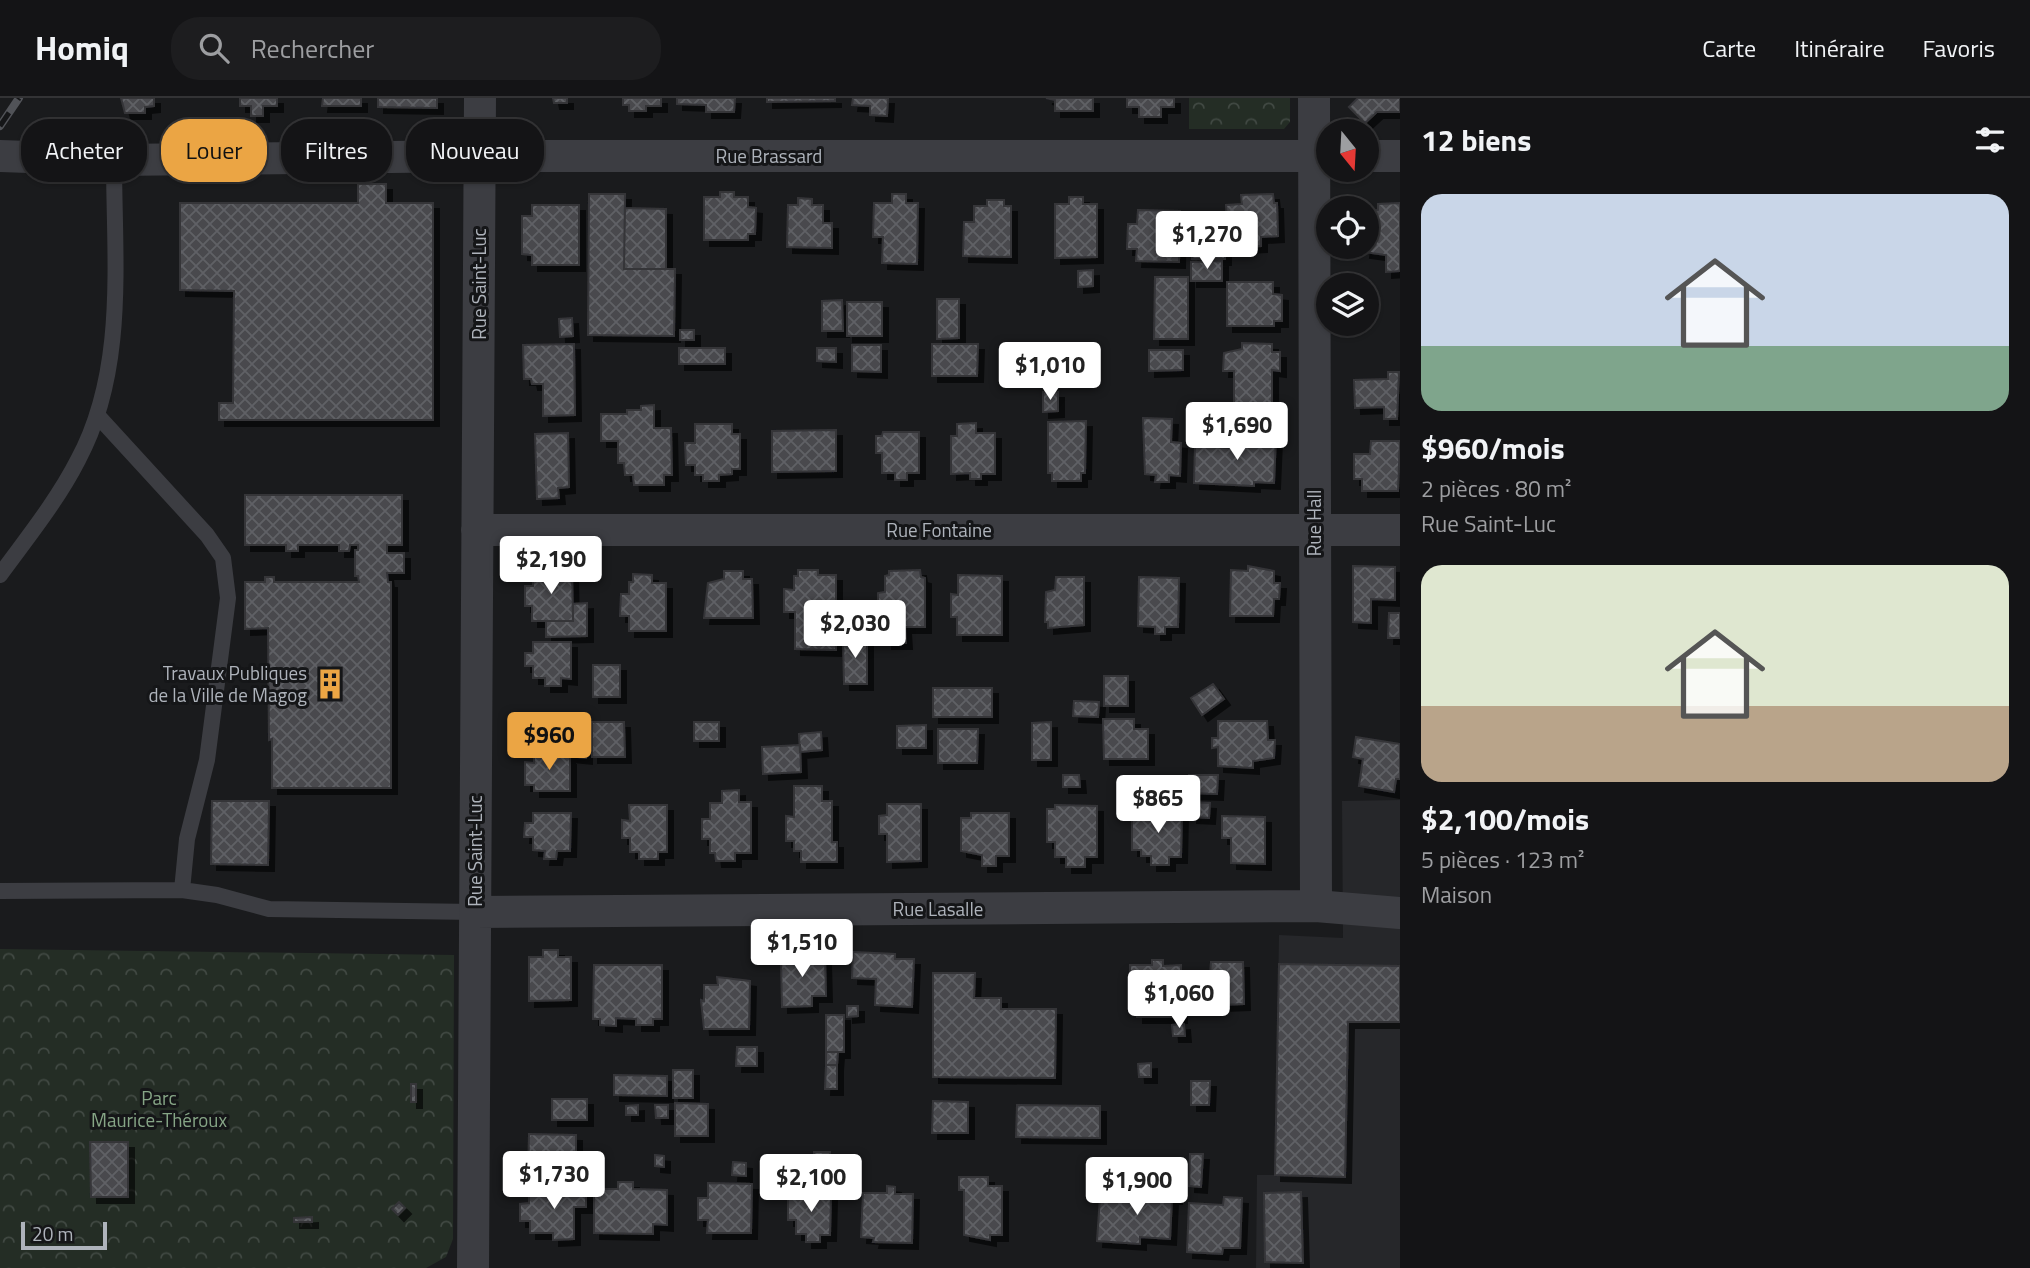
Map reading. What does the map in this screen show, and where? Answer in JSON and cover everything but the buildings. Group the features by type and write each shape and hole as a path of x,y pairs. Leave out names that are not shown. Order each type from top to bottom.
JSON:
{"street":[{"name":"Rue Saint-Luc","path":"480,98 480,119"},
{"name":"Rue Hall","path":"1314,98 1317,119"},
{"name":"Rue Brassard","path":"0,156 21,157"},
{"name":"Rue Brassard","path":"544,156 1316,156"},
{"path":"1379,156 1400,156"},
{"name":"Rue Brassard","path":"147,160 406,157"},
{"name":"Rue Saint-Luc","path":"473,1268 480,182"},
{"name":"Rue Hall","path":"1316,906 1314,530 1321,182"},
{"name":"Rue Fontaine","path":"477,530 1400,530"},
{"name":"Rue Lasalle","path":"475,912 1316,906 1400,913"}],"lane":[{"path":"0,575 55,499 79,458 97,415 109,369 114,323 114,182"},
{"path":"97,415 207,535 223,558 228,575 228,598 207,761 187,839 182,890"},
{"path":"0,891 182,890 277,910 475,912"}],"shaded area":[{"path":"1400,800 1400,1268 1256,1268 1257,1175 1275,1175 1279,935 1343,938 1342,801"}],"green space":[{"path":"1189,98 1290,98 1290,122 1284,129 1189,129"},
{"name":"Parc Maurice-Théroux","path":"0,949 454,955 453,1239 446,1257 426,1268 0,1268"}],"railway":[{"path":"0,126 19,98"}],"place":[{"name":"Travaux Publiques de la Ville de Magog","path":"330,684"}]}
